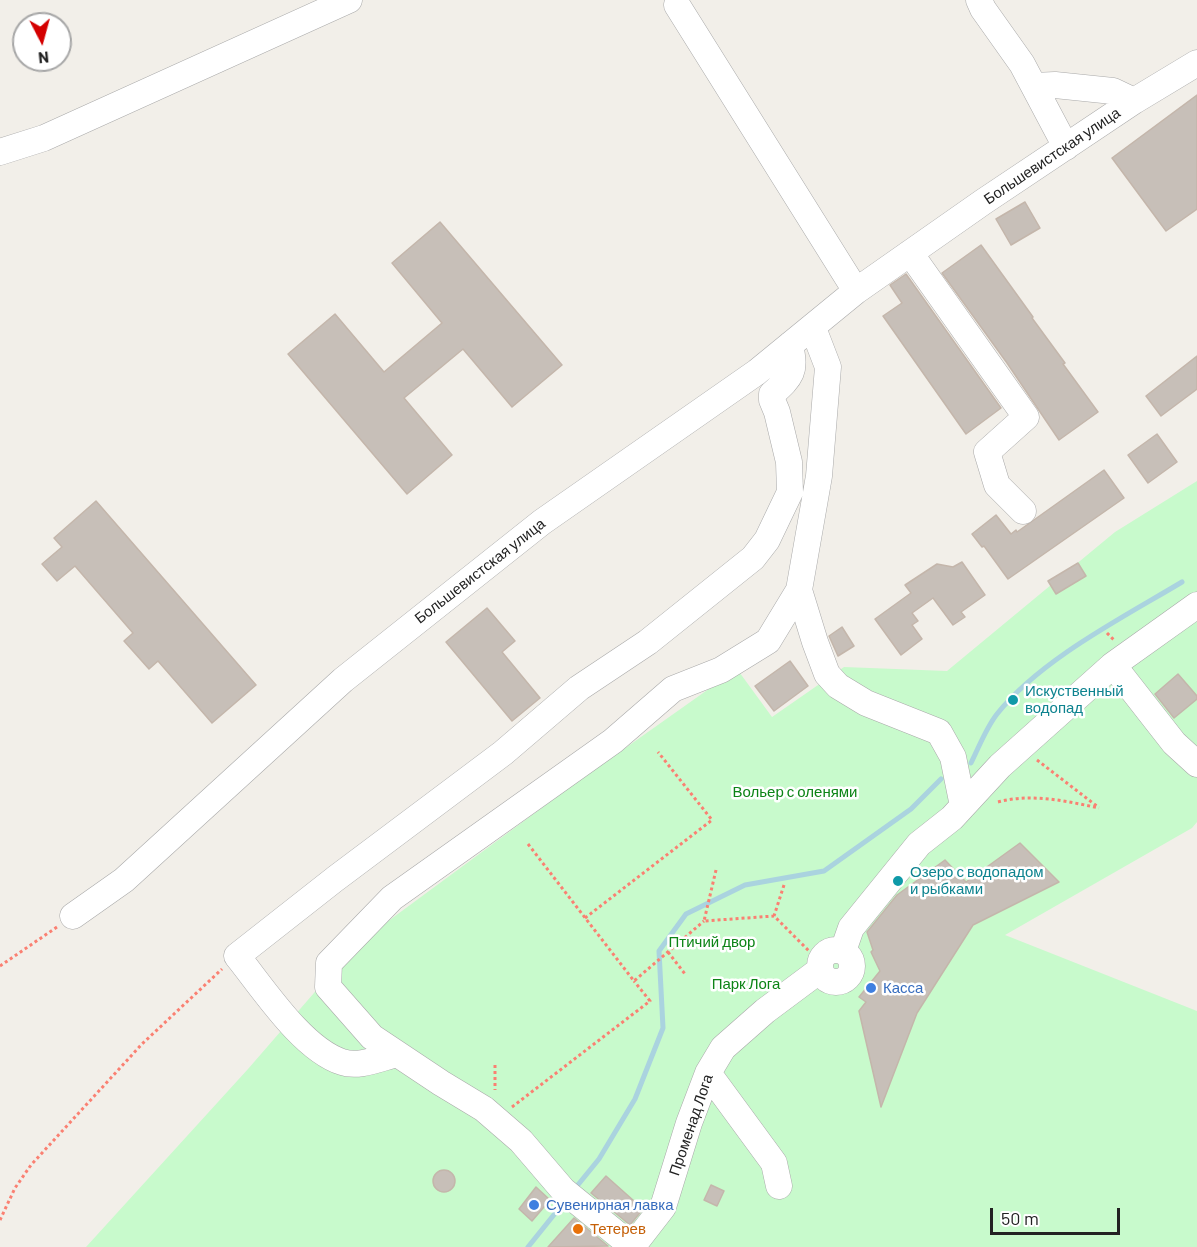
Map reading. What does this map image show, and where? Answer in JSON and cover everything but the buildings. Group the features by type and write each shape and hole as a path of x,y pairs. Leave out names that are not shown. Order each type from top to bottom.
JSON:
{"street":[{"path":"0,152 44,138 350,0"},
{"path":"979,0 1022,64 1066,147"},
{"path":"677,5 856,291"},
{"name":"Большевистская улица","path":"73,916 124,880 343,680 542,522 757,372 856,291 910,253 988,208 1066,147 1134,101 1197,63"},
{"path":"1034,86 1055,85 1113,91 1134,101"},
{"path":"910,253 1026,417 987,452 997,485 1023,511"},
{"path":"632,1247 562,1190 521,1141 484,1109 372,1037 328,987 329,963 392,898 613,741 673,689 721,670 768,641 799,590 819,476 828,367 813,328"},
{"path":"397,1054 361,1063 342,1062 314,1046 284,1014 237,956 503,753 579,688 648,642 753,558 767,540 790,492 789,462 784,434 772,394 789,378 793,370 794,363 790,345"},
{"path":"799,590 827,674 838,686 866,703 939,732 953,757 963,806"},
{"path":"820,966 824,977 833,982 847,978 852,964 851,958 843,951 851,927 919,844 952,818 1000,766 1113,665 1197,605"},
{"path":"1113,665 1174,742 1197,764"},
{"name":"Променад Лога","path":"632,1247 663,1207 689,1123 708,1073 723,1048 820,966"},
{"path":"708,1073 774,1162 779,1186"}],"path":[{"path":"963,806 973,808 1010,798 1057,799 1099,808 1021,748"},
{"path":"585,918 712,820 658,752"},
{"path":"496,1119 650,1001 528,844"},
{"path":"634,981 704,921 716,870"},
{"path":"774,916 784,885"},
{"path":"0,966 73,916"},
{"path":"704,921 774,916"},
{"path":"774,916 820,966"},
{"path":"668,952 685,974"},
{"path":"0,1220 15,1188 39,1156 142,1044 237,956"}],"green space":[{"name":"Парк Лога","path":"1197,481 1197,822 1192,828 1005,935 1197,1011 1197,1247 86,1247 248,1069 340,963 368,936 566,790 737,669 772,717 844,667 947,671 1115,532"}],"waterway":[{"path":"971,763 997,714 1036,675 1109,625 1182,582"},
{"path":"577,1186 599,1159 635,1099 663,1028 659,951 686,914 745,885 824,871 911,809 941,779"},
{"path":"528,1247 565,1201"}],"place":[{"name":"Искуственный водопад","path":"1013,700"},
{"name":"Озеро с водопадом и рыбками","path":"898,881"},
{"name":"Касса","path":"871,988"},
{"name":"Сувенирная лавка","path":"534,1205"},
{"name":"Тетерев","path":"578,1229"}],"park label":[{"name":"Вольер с оленями","path":"795,792"},
{"name":"Птичий двор","path":"712,942"}]}
